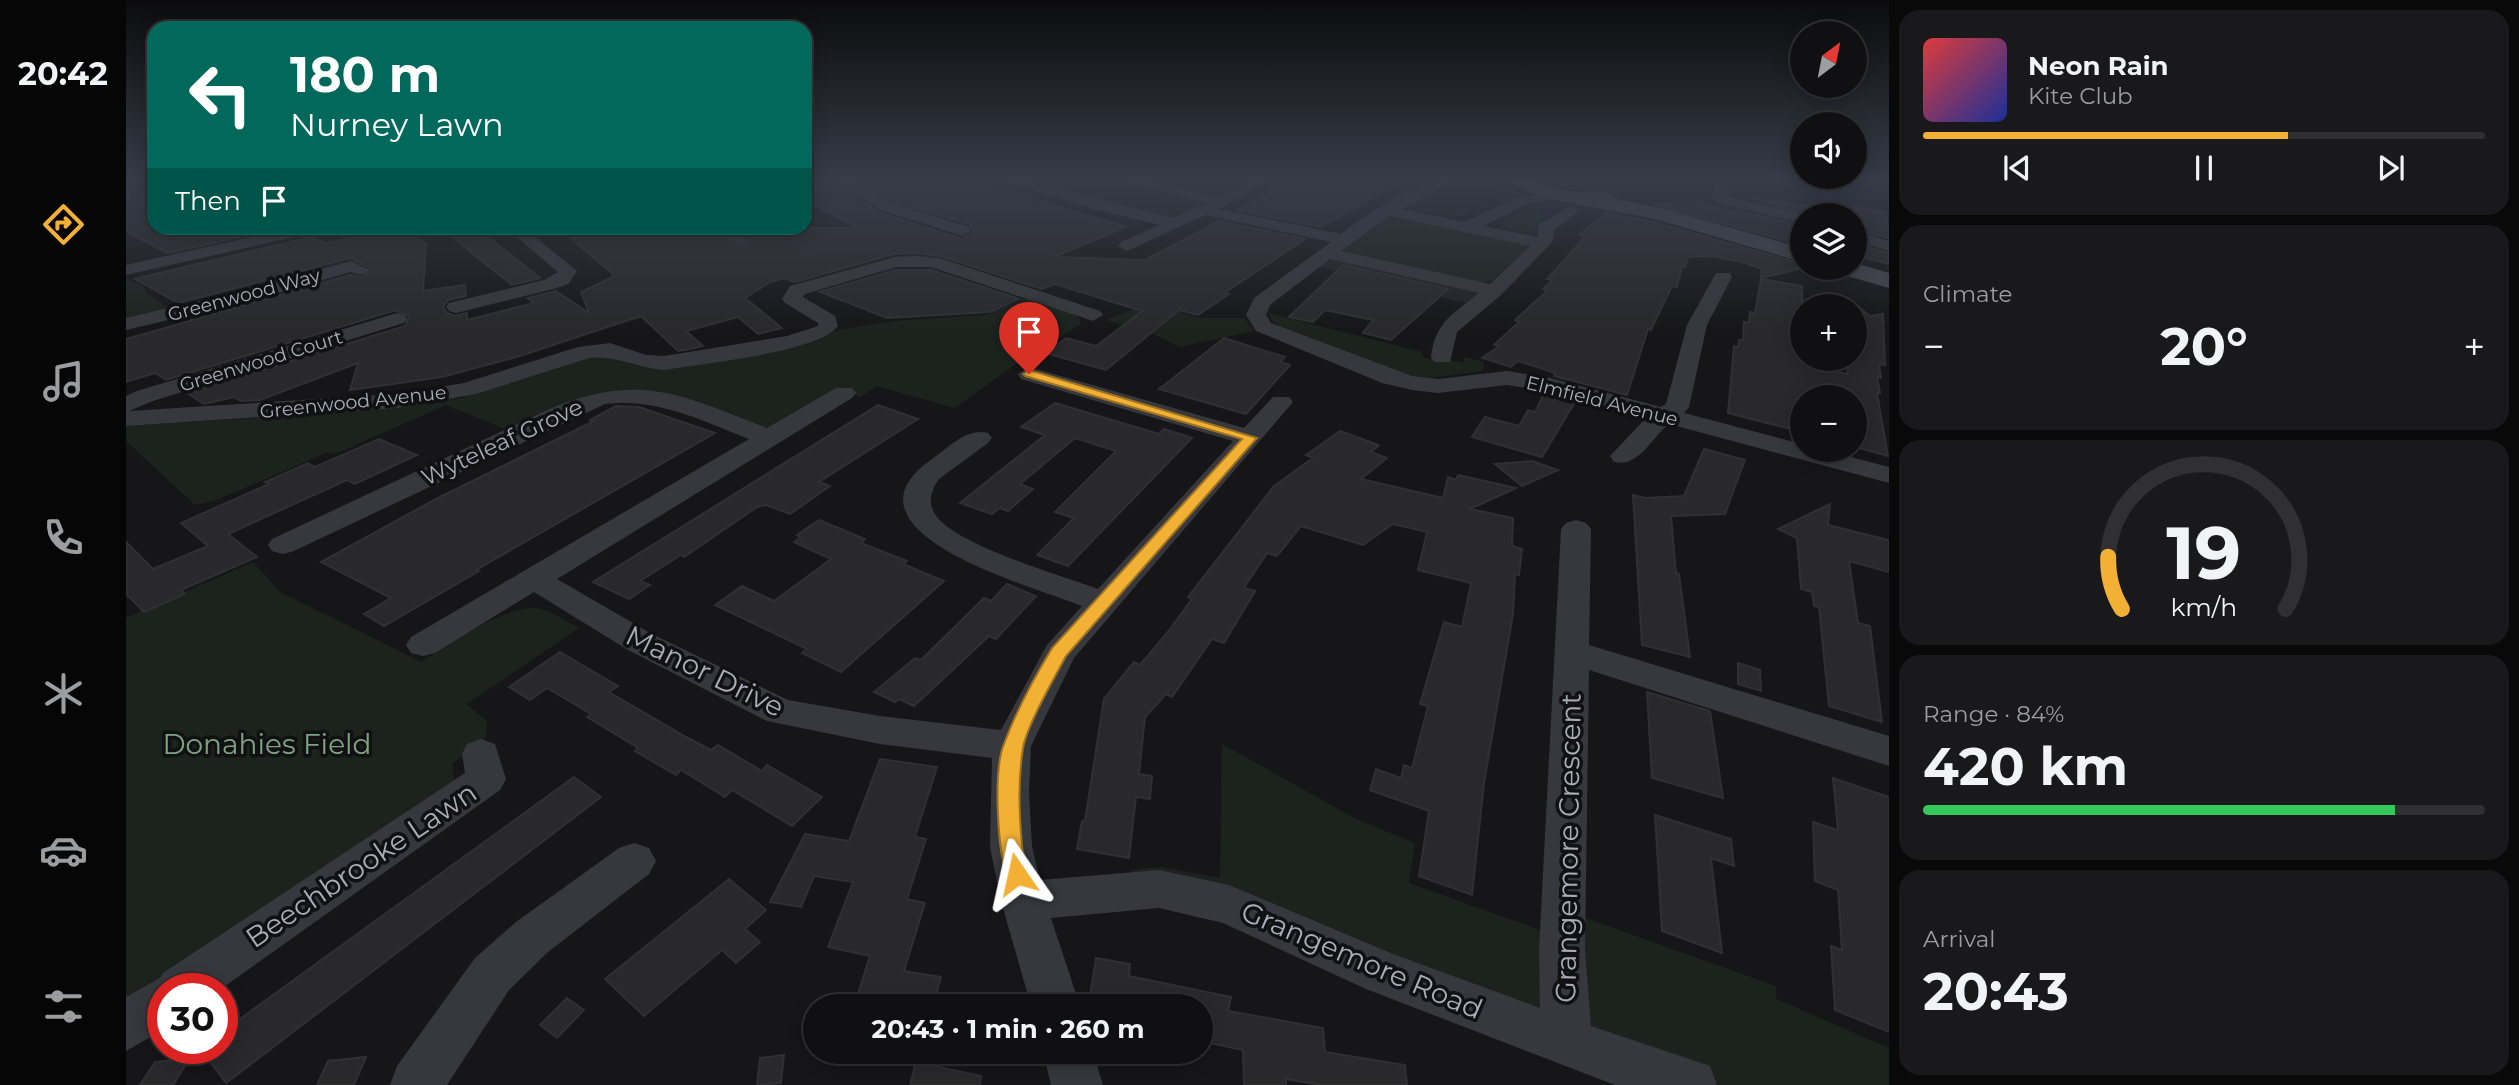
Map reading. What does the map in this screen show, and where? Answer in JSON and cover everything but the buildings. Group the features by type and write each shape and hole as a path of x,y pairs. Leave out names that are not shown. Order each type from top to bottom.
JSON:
{"main road":[{"path":"1718,231 1790,252"},
{"path":"1867,274 1889,281"}],"street":[{"path":"1127,246 1163,231"},
{"path":"1277,231 1494,290"},
{"path":"1336,247 1359,231"},
{"path":"1489,231 1542,243"},
{"path":"1442,357 1444,337 1448,329 1494,290 1542,243 1547,237 1546,231"},
{"path":"126,270 274,235"},
{"path":"456,307 479,297 561,280 568,271 529,235"},
{"path":"731,235 740,240"},
{"path":"1867,240 1889,246"},
{"name":"Elmfield Avenue","path":"1336,247 1261,302 1256,315 1264,327 1390,379 1438,386 1507,378 1546,384 1889,475"},
{"path":"126,250 145,254 154,263"},
{"name":"Greenwood Avenue","path":"126,419 397,401 468,389 586,352 610,349 643,362 664,363 791,342 825,330 828,326 821,315 792,299 796,290 895,262 933,262 1093,315"},
{"name":"Greenwood Way","path":"126,324 250,295 351,266 361,270"},
{"path":"1623,456 1677,407 1697,325 1723,277"},
{"name":"Greenwood Court","path":"126,405 145,396 397,319"},
{"path":"1029,374 1251,438"},
{"path":"423,645 844,393"},
{"name":"Wyteleaf Grove","path":"282,545 563,412 603,397 635,395 666,401 769,438"},
{"path":"1051,994 1023,901 1011,848 1009,792 1013,746 1059,653 1201,489 1251,438 1281,402"},
{"path":"979,438 930,473 920,486 916,500 919,513 930,527 952,544 1105,603"},
{"name":"Grangemore Crescent","path":"1567,1043 1562,950 1576,529"},
{"name":"Manor Drive","path":"535,579 640,642 780,712 930,737 1013,746"},
{"path":"1572,652 1889,751"},
{"name":"Beechbrooke Lawn","path":"203,973 486,779 481,754"},
{"path":"416,1085 492,974 532,937 634,860"},
{"name":"Grangemore Road","path":"1023,901 1159,889 1229,905 1383,973 1567,1043 1691,1085"},
{"path":"126,1026 147,1012"},
{"path":"1071,1064 1077,1085"}],"shaded area":[{"path":"1335,258 1482,293 1473,305 1316,266"}],"green space":[{"path":"1370,231 1470,231 1529,243 1528,249 1491,281 1481,283 1340,251"},
{"path":"1518,231 1538,231 1538,234"},
{"path":"126,279 144,287 147,294 172,310 126,320"},
{"path":"1028,297 1074,314 1080,320 1080,325 1031,354 954,408 877,386 860,397 841,388 774,427 728,429 669,405 599,399 514,433 446,405 335,454 328,452 214,501 195,505 126,441 126,426 321,414 461,398 596,355 654,368 818,337 842,329 894,321 986,315"},
{"path":"1148,304 1198,318 1244,318 1255,331 1180,347 1153,334 1106,320"},
{"path":"1268,313 1422,352 1424,358 1464,362 1464,357 1484,362 1483,371 1430,378 1400,375 1277,326"},
{"name":"Donahies Field","path":"253,562 280,592 421,662 464,635 516,611 531,608 545,610 579,628 466,704 487,721 486,737 452,764 454,779 445,793 179,973 147,973 147,995 126,1009 126,618"},
{"path":"1222,744 1356,819 1415,843 1409,883 1562,938 1563,910 1776,986 1776,999 1889,1048 1889,1085 1692,1085 1134,890 1131,870 1161,867 1220,878"}],"route":[{"path":"1017,874 1011,848 1009,792 1013,746 1044,680 1059,653 1201,489 1251,438 1029,374"}]}
